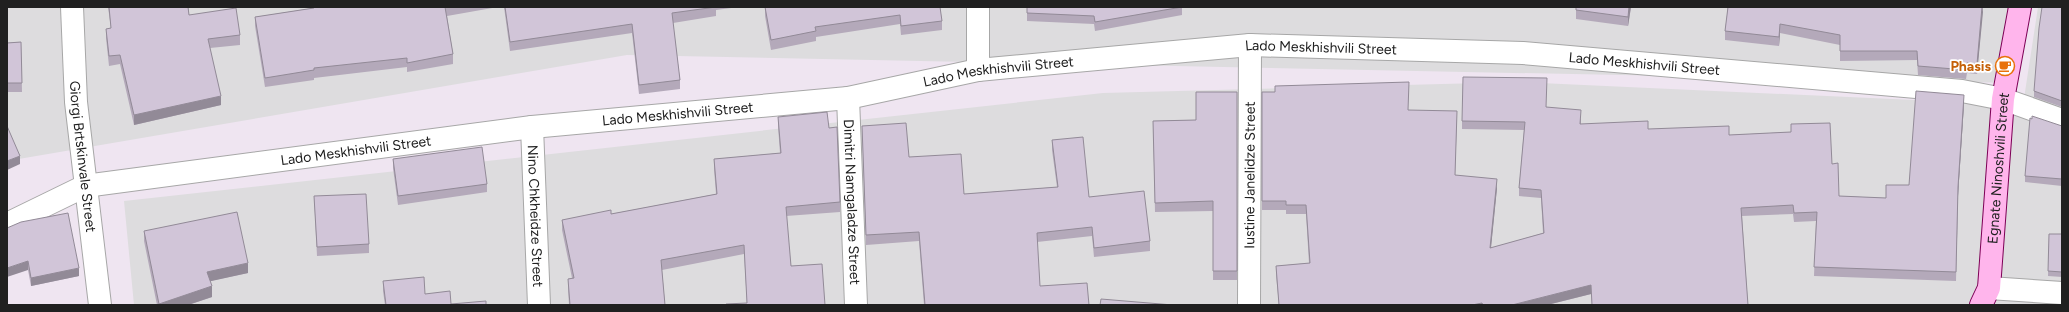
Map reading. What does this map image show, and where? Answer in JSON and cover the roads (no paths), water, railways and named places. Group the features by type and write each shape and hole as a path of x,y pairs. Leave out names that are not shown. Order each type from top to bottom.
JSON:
{"main road":[{"name":"Egnate Ninoshvili Street","path":"1985,296 2003,99 2020,7"}],"street":[{"name":"Giorgi Brtskinvale Street","path":"72,7 76,102 100,305"},
{"path":"978,7 978,70"},
{"name":"Lado Meskhishvili Street","path":"7,224 85,186 532,127 848,98 978,70 1250,45 1523,54 1962,91 2003,99 2062,120"},
{"name":"Iustine Janelidze Street","path":"1249,305 1250,45"},
{"name":"Dimitri Namgaladze Street","path":"848,98 856,305"},
{"name":"Nino Chkheidze Street","path":"532,127 539,305"},
{"path":"1985,296 2062,293"}],"place":[{"name":"Phasis","path":"2005,66"}]}
